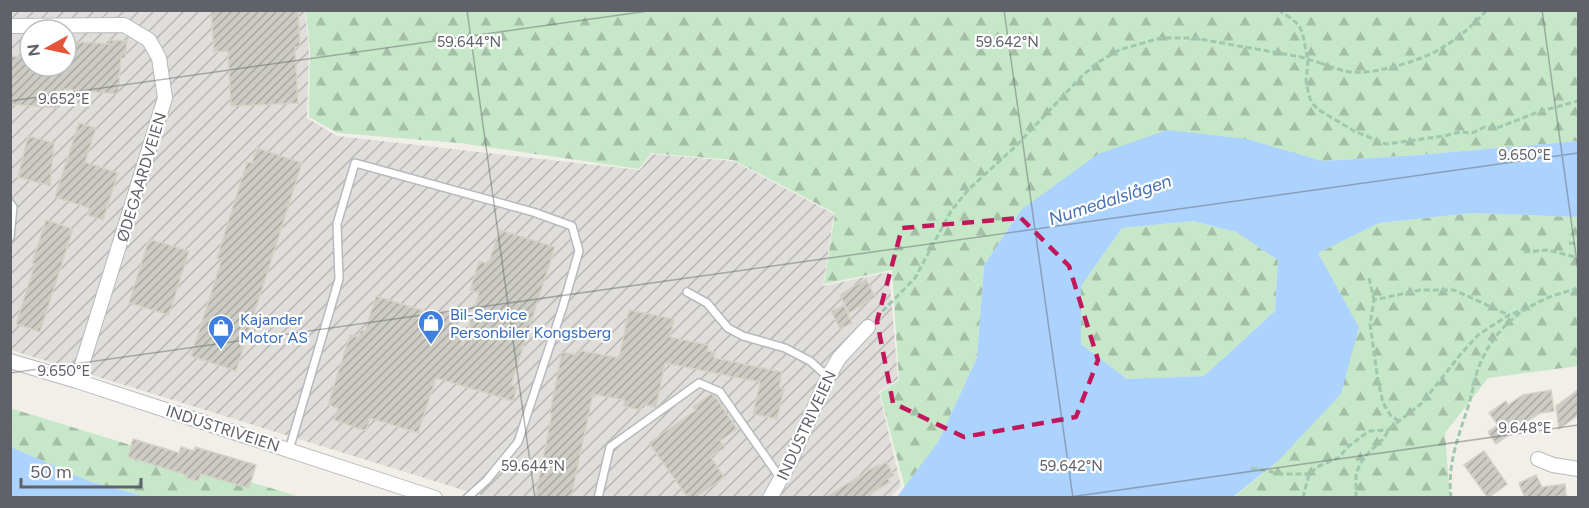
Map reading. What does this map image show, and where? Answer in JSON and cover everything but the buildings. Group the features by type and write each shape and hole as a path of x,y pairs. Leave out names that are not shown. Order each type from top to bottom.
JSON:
{"street":[{"name":"ØDEGAARDVEIEN","path":"10,26 124,25 149,40 159,58 165,98 77,381"},
{"name":"INDUSTRIVEIEN","path":"770,498 790,462 828,377 839,358 868,327"},
{"name":"INDUSTRIVEIEN","path":"10,362 77,381 435,498"},
{"path":"1538,459 1554,465 1578,469"}],"lane":[{"path":"289,450 339,279 337,224 356,163 533,212 572,226 579,251 564,306 518,442 487,480 467,498"},
{"path":"10,203 13,207 10,237"},
{"path":"687,292 707,303 728,328 743,336 793,352 810,361 828,377"},
{"path":"598,498 610,447 699,383 720,392 781,479"}],"path":[{"path":"1278,10 1304,31 1308,60 1306,82 1310,99 1319,110 1354,131 1386,144 1497,128 1538,112 1578,101"},
{"path":"868,327 915,278 951,212 969,189 1016,146 1079,79 1097,63 1119,50 1160,38 1194,38 1214,40 1278,55 1301,57 1351,72 1377,70 1433,55 1456,40 1487,10"},
{"path":"1569,243 1578,244"},
{"path":"1524,252 1548,250 1578,257"},
{"path":"1369,278 1374,300 1371,324 1383,404 1391,416 1399,421"},
{"path":"1374,300 1420,290 1454,290 1509,315"},
{"path":"1356,498 1356,472 1364,457 1384,438 1389,429 1422,403 1478,335 1509,315 1547,298 1578,290"},
{"path":"1451,498 1452,456 1478,371 1503,327 1526,308"},
{"path":"1303,498 1309,474 1317,467 1338,458 1349,446 1369,431 1389,429"},
{"path":"1251,468 1283,474 1309,474"}],"highlighted area":[{"path":"1021,218 1069,266 1098,360 1076,417 964,437 893,403 877,321 902,228"}],"shaded area":[{"path":"10,11 305,11 309,50 307,118 337,136 640,170 651,154 733,161 834,214 823,286 889,272 898,379 879,392 901,486 890,498 486,497 11,350"}],"green space":[{"path":"306,11 1578,11 1578,141 1323,161 1247,139 1021,210 984,265 977,358 938,442 905,488 880,393 899,380 892,270 824,284 835,213 733,160 651,153 639,169 459,143 338,133 309,117 310,50"},
{"path":"1472,213 1578,217 1578,366 1488,378 1445,433 1450,497 1233,498 1278,461 1359,327 1318,253 1379,223"},
{"path":"1193,221 1236,232 1278,260 1275,311 1204,376 1127,379 1081,344 1081,286 1122,228"},
{"path":"10,408 300,497 146,497 89,481 11,447"}],"water":[{"name":"Numedalslågen","path":"1167,130 1247,139 1323,161 1578,141 1578,217 1472,213 1379,223 1318,253 1359,327 1341,394 1278,461 1233,497 897,497 938,442 977,358 984,265 1021,210 1098,154","holes":["1193,221 1236,232 1278,260 1275,311 1204,376 1127,379 1081,344 1081,286 1122,228"]},
{"path":"11,447 89,481 146,497 11,497"}],"place":[{"name":"Bil-Service Personbiler Kongsberg","path":"431,346"},
{"name":"Kajander Motor AS","path":"221,351"}]}
